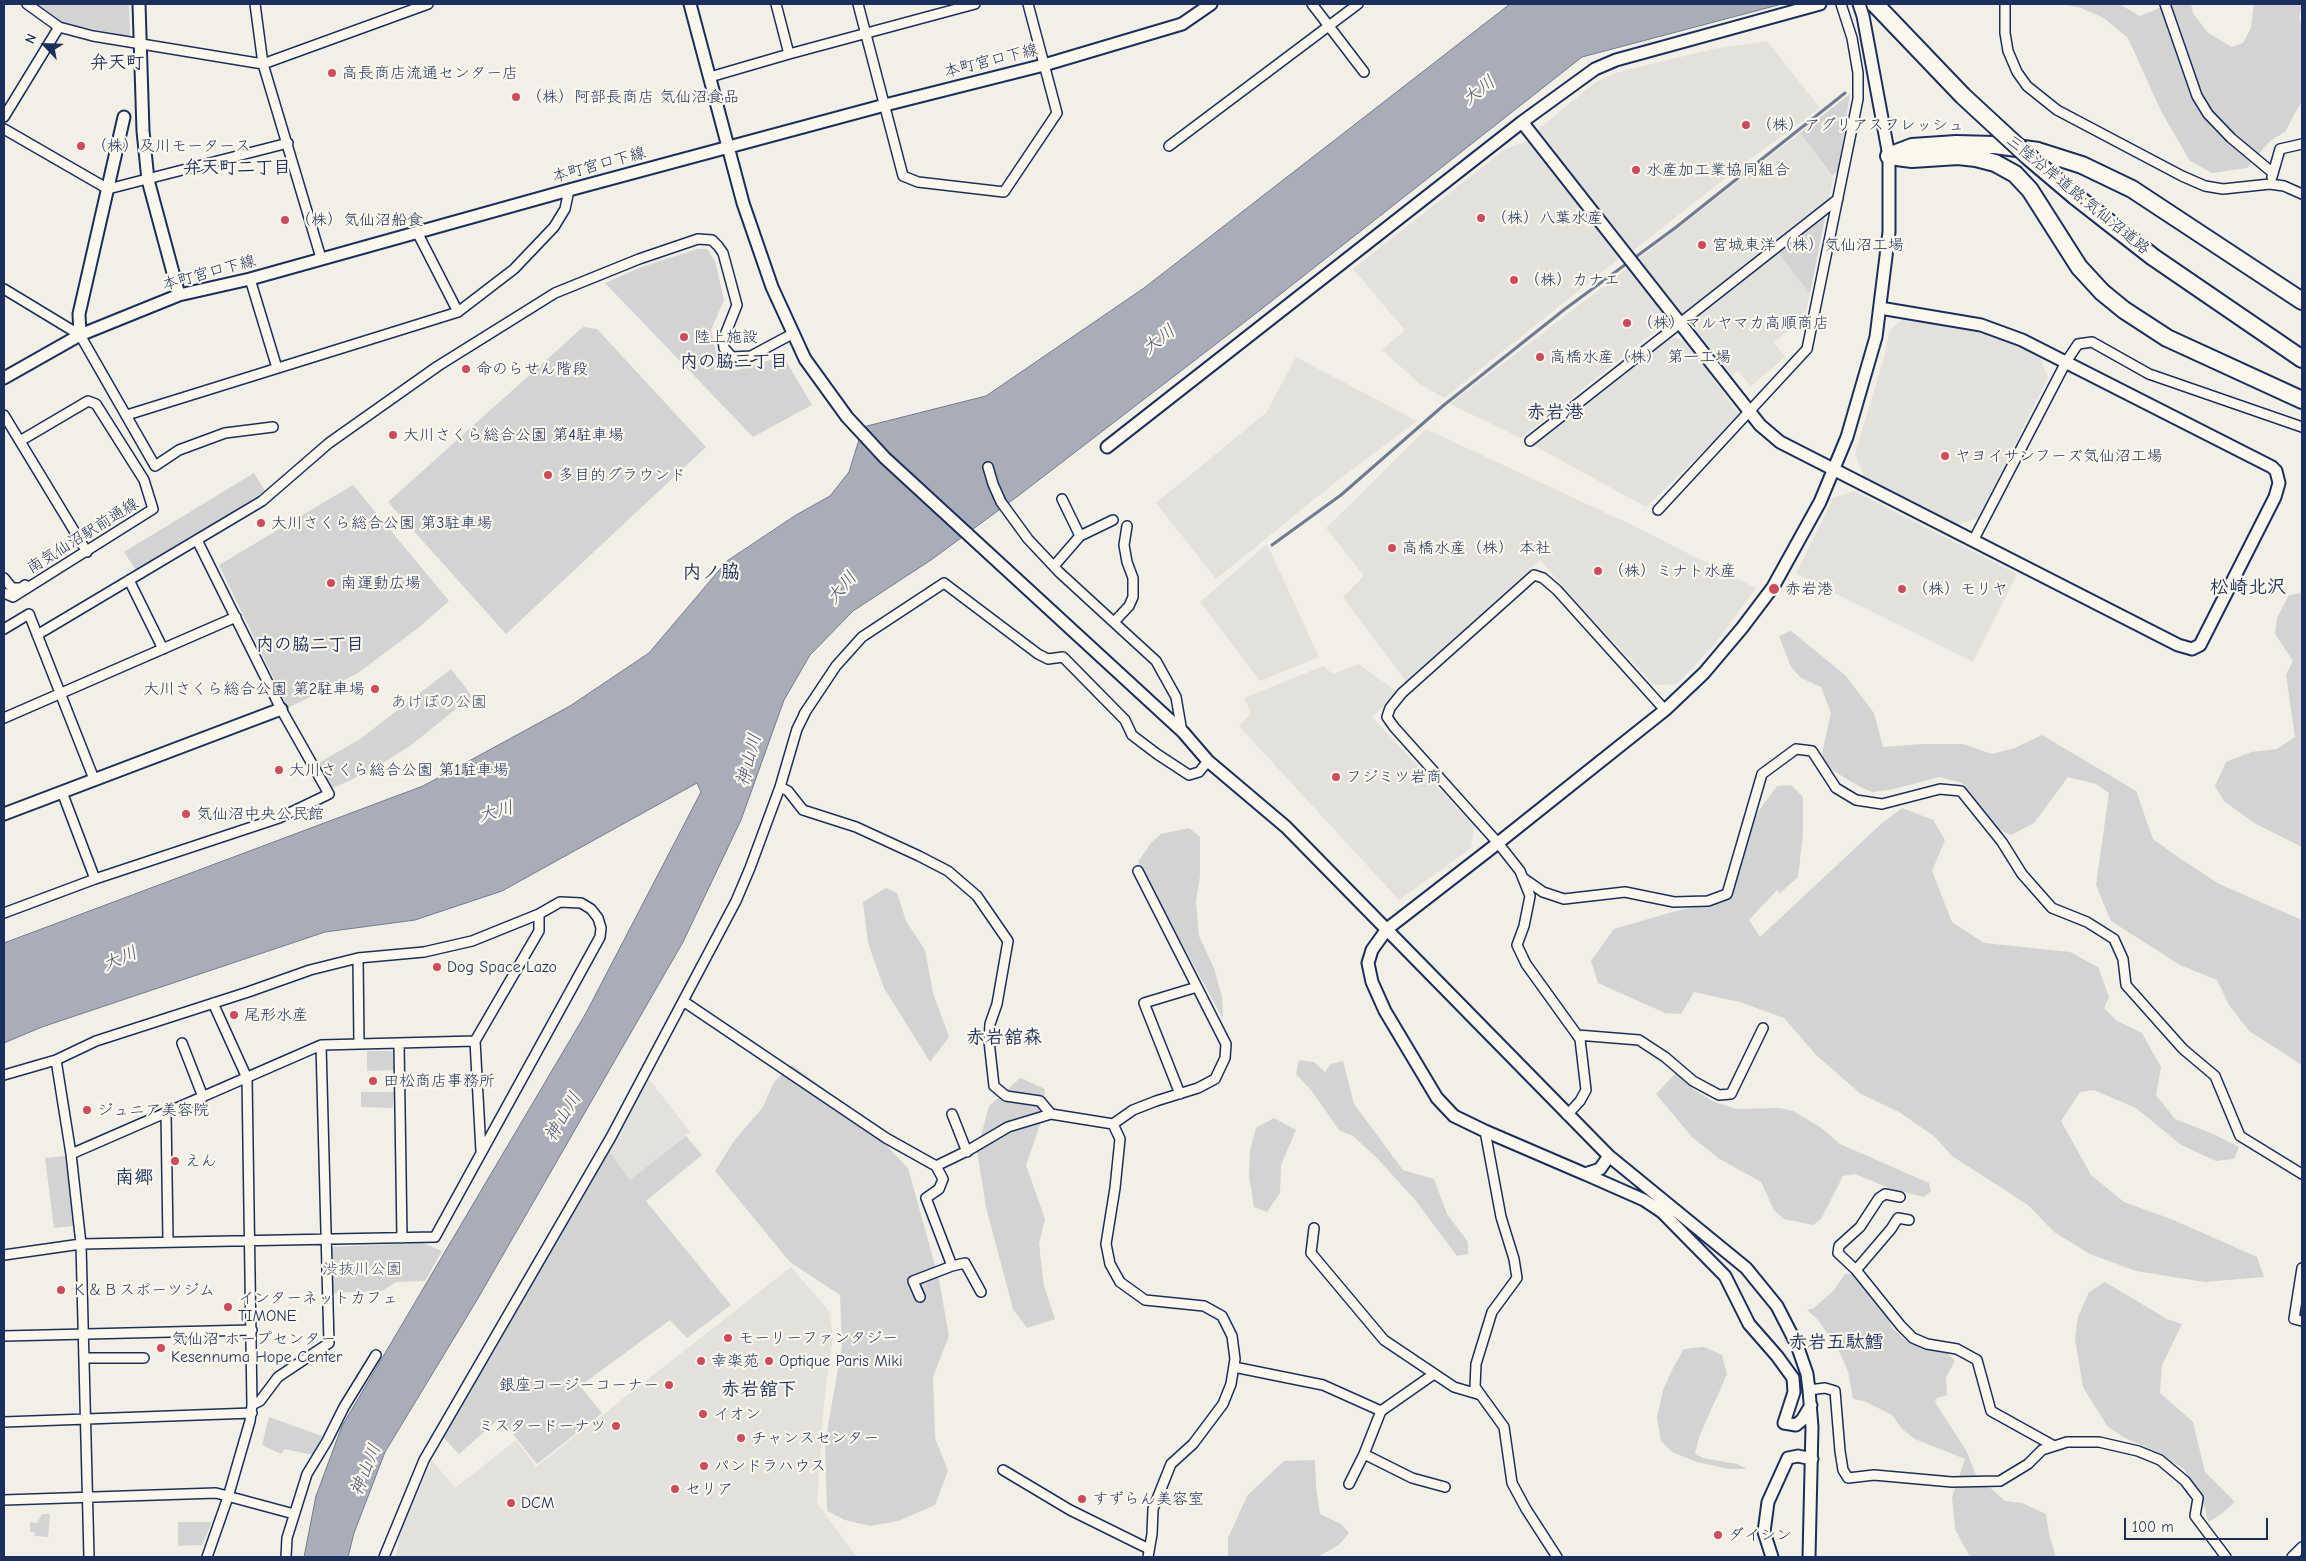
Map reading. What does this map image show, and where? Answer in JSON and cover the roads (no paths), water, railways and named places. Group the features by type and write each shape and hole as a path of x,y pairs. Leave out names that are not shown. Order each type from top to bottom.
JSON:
{"highway":[{"name":"三陸沿岸道路;気仙沼道路","path":"1875,4 1963,96 2029,157 2078,193 2302,347"},
{"name":"三陸沿岸道路;気仙沼道路","path":"1888,4 1968,88 2078,193 2153,257 2302,360"},
{"path":"1889,156 1912,146 1995,145 2038,151 2082,166 2132,189 2302,301"},
{"path":"1889,156 1912,159 1958,156 1995,163 2015,174 2030,190 2079,267 2102,292 2124,310 2167,338 2302,400"}],"street":[{"path":"27,4 58,27 93,36 262,64 428,4"},
{"path":"139,4 143,131 148,180 179,295"},
{"path":"255,4 262,64 288,143 321,258"},
{"path":"690,4 744,204 772,287 805,359 847,417 885,458 1182,732 1208,761 1286,827 1609,1156 1746,1268 1777,1306 1797,1345 1807,1374 1810,1390 1812,1459 1809,1557"},
{"path":"776,4 789,54"},
{"path":"858,4 904,176 918,182 1004,192 1057,113 1028,4"},
{"path":"710,78 866,33 946,7 974,4"},
{"name":"本町宮口下線","path":"4,378 80,335 179,295 250,279 569,190 885,105 1044,65 1182,24 1211,4"},
{"path":"1312,4 1364,72"},
{"path":"1169,146 1330,27 1358,4"},
{"path":"1106,447 1522,122 1595,68 1616,60 1820,4"},
{"path":"1658,510 1807,349 1858,99 1858,72 1852,38 1841,4"},
{"path":"1811,1405 1802,1420 1796,1425 1784,1423 1794,1392 1793,1378 1777,1356 1752,1329 1725,1276 1662,1212 1644,1200 1454,1116 1437,1098 1385,1011 1372,982 1368,963 1372,950 1387,929 1665,710 1726,648 1773,587 1805,531 1834,471 1876,337 1889,232 1889,156 1863,16 1859,4"},
{"path":"2005,4 2005,33 2008,51 2017,72 2027,86 2057,110 2173,172 2205,186 2223,189 2270,184 2284,186 2302,194"},
{"path":"2165,4 2196,96 2208,114 2231,138 2273,173"},
{"path":"4,117 58,27"},
{"path":"124,117 79,314 80,335 155,466 179,450 225,433 273,427"},
{"path":"1522,122 1760,425 1780,442 2178,645 2192,649 2200,645 2275,497 2279,483 2276,472 2272,467 2022,340 1981,325 1880,308"},
{"path":"4,129 108,189 288,143"},
{"path":"2270,184 2280,150 2302,144"},
{"path":"127,415 458,312 514,269 554,227 565,209 569,190"},
{"path":"1530,441 1838,199"},
{"path":"417,232 458,312"},
{"path":"37,635 262,501 329,443 438,366 555,294 639,259 698,240 712,240 723,253 737,305 722,340 724,348 732,357 751,356 794,333"},
{"path":"250,279 277,368"},
{"path":"4,289 80,335"},
{"path":"1973,542 2066,362 2078,344 2092,342 2149,374 2302,427"},
{"name":"南気仙沼駅前通線","path":"4,593 13,597 142,514 148,506 139,481 91,407 84,407 21,443"},
{"path":"4,415 86,550"},
{"path":"988,467 992,484 1001,502 1028,539 1054,566 1156,661 1176,697 1182,732"},
{"path":"1062,499 1080,536"},
{"path":"1054,566 1080,536 1113,520"},
{"path":"1114,622 1129,606 1133,597 1133,578 1127,562 1124,545 1126,526"},
{"path":"4,913 95,880 280,818 329,794 281,709 197,540"},
{"name":"南気仙沼駅前通線","path":"4,578 12,588 21,588 86,550"},
{"path":"1567,1115 1580,1101 1586,1090 1580,1039 1526,964 1517,946 1524,926 1530,896 1520,871 1498,843 1387,717 1390,708 1402,693 1527,579 1534,575 1543,578 1557,590 1665,710"},
{"path":"130,580 163,649"},
{"path":"384,1557 424,1460 509,1310 568,1214 736,901 780,787 797,729 836,666 862,637 944,583 1038,654 1048,659 1063,657 1125,720 1132,735 1157,754 1189,775 1199,772 1208,761"},
{"path":"4,629 29,614 94,779"},
{"path":"4,718 236,617"},
{"path":"4,814 281,709"},
{"path":"1523,878 1543,892 1564,899 1625,892 1674,902 1708,901 1727,894 1762,774 1796,749 1812,751 1836,788 1856,800 1882,804 1940,789 1961,791 2002,842 2022,874 2052,908 2087,922 2114,939 2123,959 2126,985 2183,1049 2215,1076 2240,1136 2302,1174"},
{"path":"780,787 788,791 803,810 856,827 920,856 948,871 977,896 1008,941 997,1004 990,1024 990,1048 994,1086 1006,1096 1040,1101 1050,1114"},
{"path":"62,792 95,880"},
{"path":"936,1166 967,1152 1008,1127 1050,1114 1113,1124 1133,1110 1198,1088 1215,1079 1226,1058 1226,1044 1138,872"},
{"path":"4,1076 56,1060 96,1041 310,970 358,958 424,952 472,941 539,914 560,902 582,903 591,909 598,918 601,928 600,937 435,1237 82,1244 4,1255"},
{"path":"481,1151 475,1041 539,931 539,914"},
{"path":"358,958 359,1044"},
{"path":"1180,1094 1144,1003 1197,988"},
{"path":"684,1001 886,1138 936,1166 943,1179 939,1189 926,1198 952,1266"},
{"path":"207,1557 228,1497 252,1409 247,1078 214,1003"},
{"path":"1577,1035 1639,1040 1665,1057 1693,1081 1719,1095 1731,1094 1763,1028"},
{"path":"71,1154 321,1045 475,1041"},
{"path":"182,1044 203,1096"},
{"path":"399,1044 402,1238"},
{"path":"4,1422 252,1409 278,1376 329,1343 321,1045"},
{"path":"56,1060 71,1154 82,1244 89,1557"},
{"path":"166,1113 168,1241"},
{"path":"952,1114 967,1152"},
{"path":"1003,1470 1148,1553 1153,1509 1171,1464 1193,1444 1223,1404 1231,1384 1235,1359 1232,1336 1222,1316 1204,1306 1145,1300 1120,1282 1110,1264 1106,1244 1115,1188 1120,1139 1113,1124"},
{"path":"1485,1131 1501,1217 1514,1259 1517,1278 1492,1312 1484,1332 1476,1364 1475,1387 1504,1427 1512,1483 1526,1509 1558,1557"},
{"path":"1585,1174 1600,1169 1609,1156"},
{"path":"1900,1196 1885,1194 1879,1198 1860,1227 1839,1246 1838,1253 1856,1270 1913,1338 1928,1344 1957,1349 1977,1360 1991,1411 2054,1446"},
{"path":"1856,1270 1898,1218 1909,1220"},
{"path":"1314,1228 1311,1253 1384,1340 1454,1387 1481,1395"},
{"path":"920,1297 913,1281 965,1262 981,1292"},
{"path":"2302,1268 2294,1319 2302,1321"},
{"path":"4,1336 252,1330"},
{"path":"286,1557 287,1538 307,1474 327,1441 344,1407 376,1356"},
{"path":"84,1358 144,1358"},
{"path":"1234,1367 1323,1385 1381,1411"},
{"path":"1349,1484 1364,1454 1381,1411 1434,1374"},
{"path":"1810,1390 1824,1388 1835,1391 1840,1451 1843,1470 1848,1478 1874,1475 1952,1482 2000,1481 2028,1464 2042,1450 2067,1442 2099,1442 2138,1451 2160,1460 2186,1481 2198,1498 2195,1516 2226,1557"},
{"path":"1364,1454 1412,1478 1445,1487"},
{"path":"1772,1557 1764,1532 1764,1517 1768,1502 1788,1458 1798,1456 1812,1459"},
{"path":"4,1500 216,1493 294,1514"},
{"path":"2292,1557 2302,1547"}],"water":[{"path":"1510,4 1782,4 1582,57 1259,311 1018,496 931,560 853,611 810,655 784,700 741,820 683,942 477,1300 385,1452 354,1533 348,1557 304,1557 316,1496 342,1426 586,1013 701,792 697,783 502,891 415,920 325,932 42,1027 4,1043 4,943 423,786 570,706 649,653 727,561 796,515 830,496 849,472 863,427 986,396 1144,288"}],"waterway":[{"path":"1272,545 1341,495 1444,405 1565,309 1675,228 1845,93"}],"place":[{"name":"高長商店流通センター店","path":"332,73"},
{"name":"（株）阿部長商店 気仙沼食品","path":"516,97"},
{"name":"（株）アグリアスフレッシュ","path":"1746,125"},
{"name":"（株）及川モータース","path":"81,146"},
{"name":"水産加工業協同組合","path":"1636,170"},
{"name":"（株）八葉水産","path":"1481,218"},
{"name":"（株）気仙沼船食","path":"285,220"},
{"name":"宮城東洋（株）気仙沼工場","path":"1702,245"},
{"name":"（株）カナエ","path":"1514,280"},
{"name":"（株）マルヤマカ高順商店","path":"1627,323"},
{"name":"陸上施設","path":"684,337"},
{"name":"高橋水産（株） 第一工場","path":"1540,357"},
{"name":"命のらせん階段","path":"466,369"},
{"name":"大川さくら総合公園 第4駐車場","path":"393,435"},
{"name":"ヤヨイサンフーズ気仙沼工場","path":"1945,456"},
{"name":"多目的グラウンド","path":"548,475"},
{"name":"大川さくら総合公園 第3駐車場","path":"261,523"},
{"name":"高橋水産（株） 本社","path":"1392,548"},
{"name":"（株）ミナト水産","path":"1598,571"},
{"name":"南運動広場","path":"331,583"},
{"name":"赤岩港","path":"1774,589"},
{"name":"（株）モリヤ","path":"1902,589"},
{"name":"大川さくら総合公園 第2駐車場","path":"375,689"},
{"name":"大川さくら総合公園 第1駐車場","path":"279,770"},
{"name":"フジミツ岩商","path":"1336,777"},
{"name":"気仙沼中央公民館","path":"186,814"},
{"name":"Dog Space Lazo","path":"437,967"},
{"name":"尾形水産","path":"234,1015"},
{"name":"田松商店事務所","path":"373,1081"},
{"name":"ジュニア美容院","path":"87,1110"},
{"name":"えん","path":"175,1161"},
{"name":"Ｋ＆Ｂスポーツジム","path":"61,1290"},
{"name":"インターネットカフェ TIMONE","path":"228,1307"},
{"name":"モーリーファンタジー","path":"728,1338"},
{"name":"気仙沼 ホープセンター Kesennuma Hope Center","path":"161,1348"},
{"name":"幸楽苑","path":"701,1361"},
{"name":"Optique Paris Miki","path":"769,1361"},
{"name":"銀座コージーコーナー","path":"669,1385"},
{"name":"イオン","path":"703,1414"},
{"name":"ミスタードーナツ","path":"616,1426"},
{"name":"チャンスセンター","path":"741,1438"},
{"name":"パンドラハウス","path":"704,1466"},
{"name":"セリア","path":"675,1489"},
{"name":"すずらん美容室","path":"1082,1499"},
{"name":"DCM","path":"511,1503"},
{"name":"ダイシン","path":"1718,1535"}],"district":[{"name":"弁天町","path":"117,63"},
{"name":"弁天町二丁目","path":"237,168"},
{"name":"内の脇三丁目","path":"734,362"},
{"name":"赤岩港","path":"1555,413"},
{"name":"内ノ脇","path":"711,573"},
{"name":"松崎北沢","path":"2248,588"},
{"name":"内の脇二丁目","path":"310,645"},
{"name":"赤岩舘森","path":"1004,1038"},
{"name":"南郷","path":"134,1178"},
{"name":"赤岩五駄鱈","path":"1836,1343"},
{"name":"赤岩舘下","path":"759,1390"}],"water label":[{"name":"大川","path":"1479,91"},
{"name":"大川","path":"1159,340"},
{"name":"大川","path":"842,588"},
{"name":"神山川","path":"749,760"},
{"name":"大川","path":"496,812"},
{"name":"大川","path":"120,959"},
{"name":"神山川","path":"563,1117"},
{"name":"神山川","path":"366,1470"}],"park label":[{"name":"あけぼの公園","path":"439,702"},
{"name":"渋抜川公園","path":"362,1269"}]}
